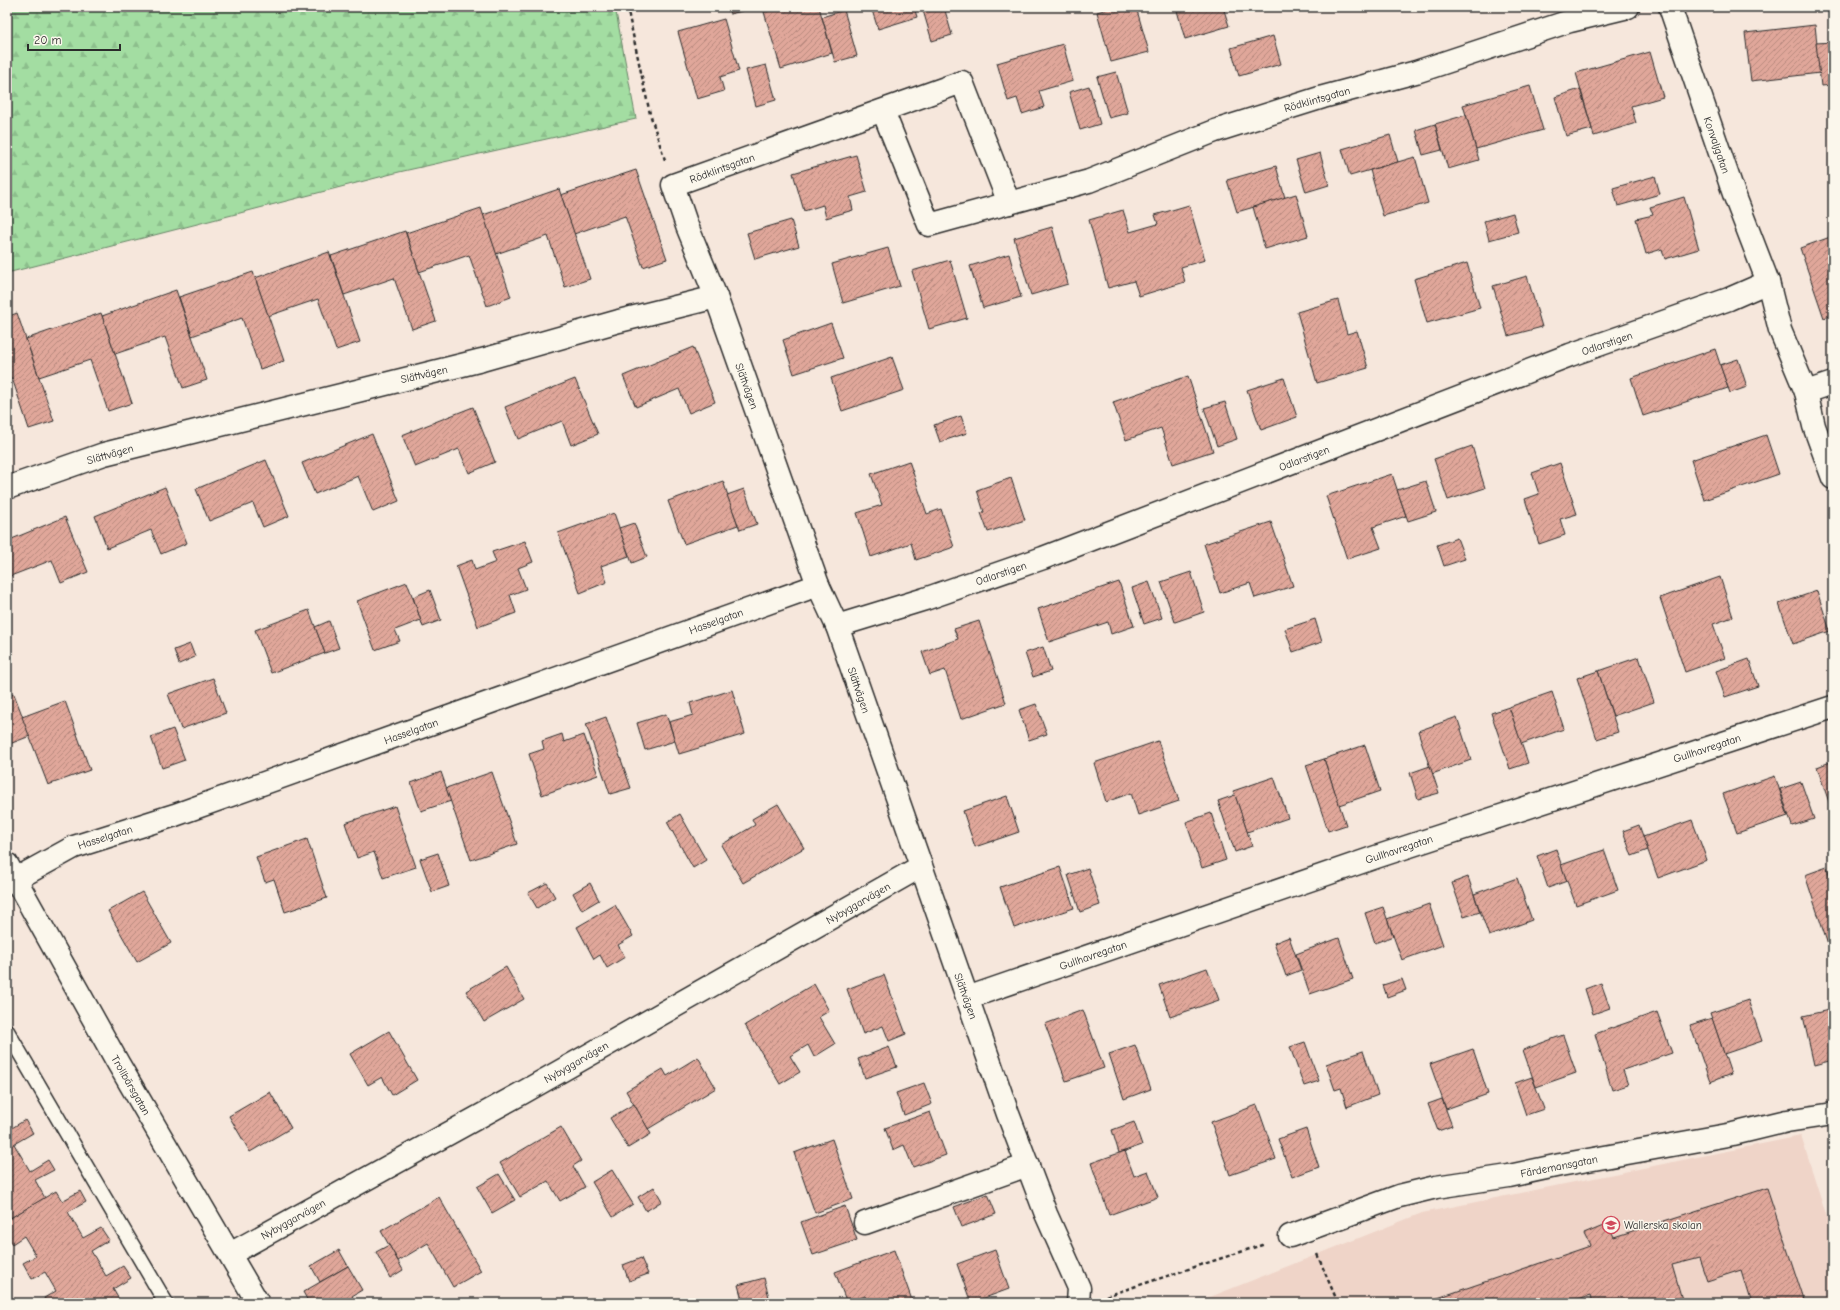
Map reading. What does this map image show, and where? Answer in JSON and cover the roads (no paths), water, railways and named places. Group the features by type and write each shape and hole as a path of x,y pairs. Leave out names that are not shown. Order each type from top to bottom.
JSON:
{"street":[{"name":"Rödklintsgatan","path":"883,111 929,225 1089,181 1215,130 1323,97 1416,72 1570,21 1628,7"},
{"name":"Konvaljgatan","path":"1670,7 1734,194 1768,282 1780,330 1806,392"},
{"name":"Rödklintsgatan","path":"716,298 687,226 674,185 962,82 1009,203"},
{"name":"Odlarstigen","path":"837,626 925,599 1043,558 1570,355 1729,300 1768,282"},
{"name":"Slättvägen","path":"7,488 104,454 482,360 619,321 716,298 818,585 837,626 920,867 1008,1114 1079,1288 1078,1303"},
{"path":"1833,383 1806,392 1814,426 1833,478"},
{"name":"Hasselgatan","path":"10,875 74,847 182,812 818,585"},
{"name":"Gullhavregatan","path":"967,998 1376,857 1833,707"},
{"name":"Nybyggarvägen","path":"230,1254 522,1093 920,867"},
{"name":"Trollbärsgatan","path":"10,875 258,1303"},
{"name":"Färdemansgatan","path":"1298,1233 1399,1196 1436,1187 1509,1176 1560,1165 1733,1134 1787,1121 1833,1114"},
{"path":"865,1223 1028,1166"}],"lane":[{"path":"7,1031 166,1303"}],"place":[{"name":"Wallerska skolan","path":"1611,1225"}]}
